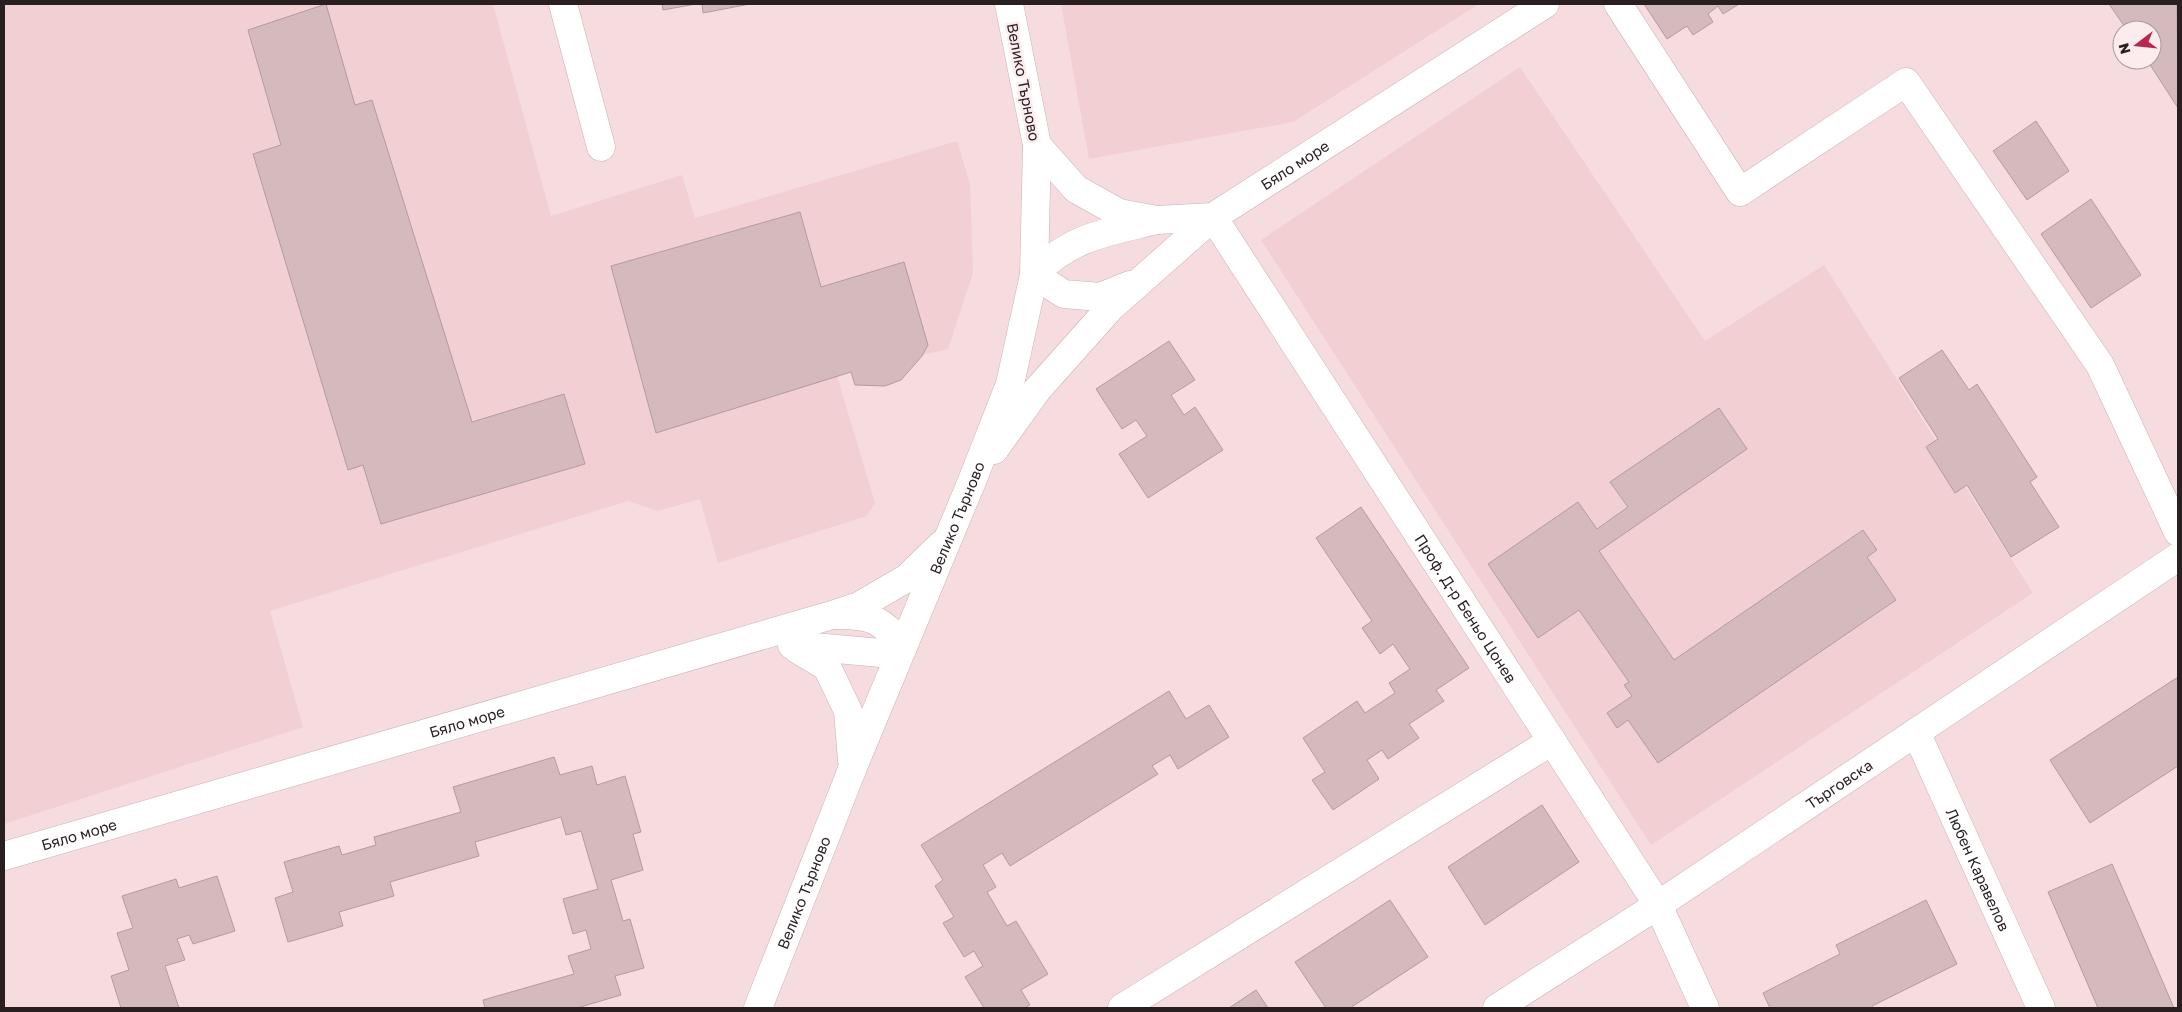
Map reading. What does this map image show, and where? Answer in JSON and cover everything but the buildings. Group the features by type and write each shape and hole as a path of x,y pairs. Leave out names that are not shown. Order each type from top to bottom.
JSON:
{"street":[{"path":"563,4 601,147"},
{"name":"Велико Търново","path":"758,1008 853,767 972,481 1010,384 1034,275 1037,145 1009,4"},
{"name":"Бяло море","path":"1037,145 1076,189 1118,213 1157,220 1213,217 1545,4"},
{"path":"1618,4 1740,192 1906,82 2100,365 2178,532"},
{"path":"972,481 1037,390 1111,307 1213,217"},
{"name":"Проф. Д-р Беньо Цонев","path":"1213,217 1658,905 1705,1008"},
{"path":"1141,281 1100,297 1064,294 1034,275 1050,258 1092,235 1157,220"},
{"path":"752,639 859,606 907,578 948,538"},
{"name":"Търговска","path":"1497,1008 1658,905 2178,557"},
{"path":"792,646 881,654 903,646 886,625 861,615 832,615"},
{"name":"Бяло море","path":"4,856 752,639 792,646 827,667 848,711 853,767"},
{"name":"Любен Каравелов","path":"1916,732 2041,1008"},
{"path":"1122,1008 1552,742"}],"shaded area":[{"path":"4,4 493,4 551,216 682,175 695,218 957,141 970,184 973,273 948,349 837,376 875,503 867,516 718,563 700,499 658,511 628,501 270,611 303,727 4,824"},
{"path":"1061,4 1479,4 1293,122 1089,159"},
{"path":"1520,67 1705,341 1824,265 2033,593 1651,845 1261,240"}]}
